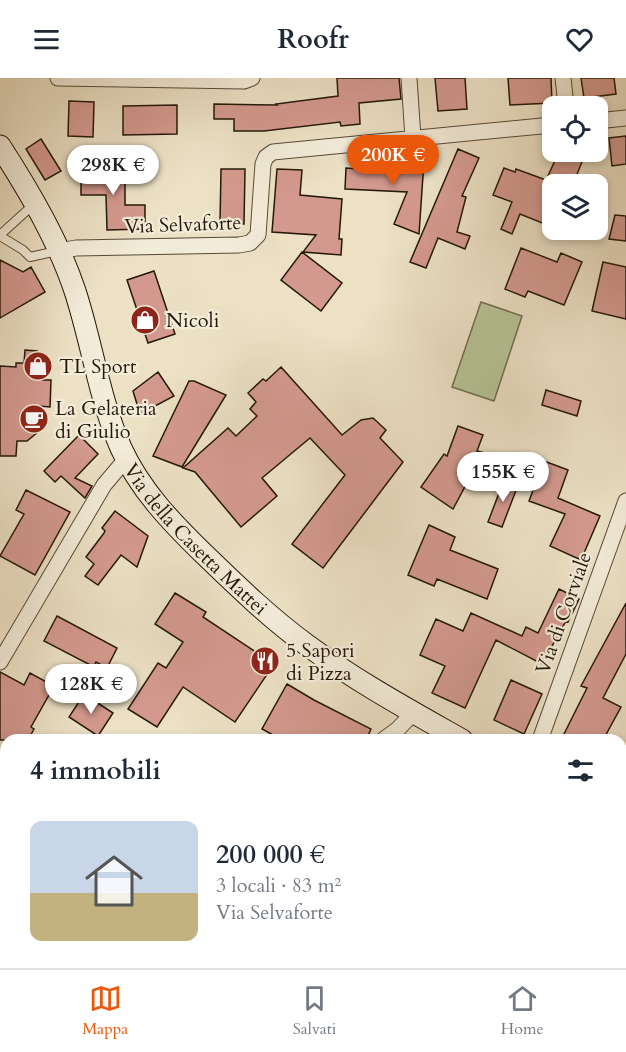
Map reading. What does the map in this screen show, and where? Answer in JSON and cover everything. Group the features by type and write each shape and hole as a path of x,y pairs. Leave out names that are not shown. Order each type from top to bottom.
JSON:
{"main road":[{"name":"Via della Casetta Mattei","path":"0,146 59,251 78,301 104,401 126,459 140,483 166,515 247,596 324,657 452,734"}],"street":[{"path":"58,78 244,81 252,78"},
{"path":"409,78 413,138"},
{"path":"563,78 565,96"},
{"path":"608,120 626,118"},
{"name":"Via Selvaforte","path":"59,251 76,248 246,244 258,235 263,164 269,154 287,150 542,126"},
{"path":"0,662 104,485 126,459"},
{"name":"Via di Corviale","path":"542,734 626,501"},
{"path":"391,734 414,712"}],"lane":[{"path":"34,204 0,235 23,250 30,258 59,251"}],"green space":[{"path":"481,302 522,316 494,401 452,387"}],"building":[{"path":"337,78 399,78 401,99 359,103 360,124 341,126 340,122 264,131 234,131 234,119 214,119 214,104 277,105 338,96"},
{"path":"435,78 465,78 467,109 438,111"},
{"path":"508,78 551,78 552,96 542,96 542,103 510,105"},
{"path":"581,78 614,78 616,94 584,96"},
{"path":"69,101 94,102 93,137 68,136"},
{"path":"177,105 177,134 123,135 123,106"},
{"path":"626,136 626,164 612,166 609,138"},
{"path":"41,139 61,171 45,180 26,149"},
{"path":"458,149 479,158 462,196 466,197 457,232 470,236 465,249 438,238 426,268 410,262"},
{"path":"391,160 424,161 419,234 394,224 407,192 345,189 346,168 359,169 359,164 391,165"},
{"path":"554,162 582,162 577,174 549,174"},
{"path":"81,165 125,165 125,205 145,205 145,229 107,230 106,195 81,195"},
{"path":"504,168 515,172 516,169 542,179 542,223 520,214 512,234 501,229 512,202 493,195"},
{"path":"221,169 245,169 244,224 220,223"},
{"path":"277,169 302,170 300,195 342,199 339,239 342,239 341,255 303,252 316,235 272,232"},
{"path":"615,215 626,216 626,241 609,239"},
{"path":"521,248 557,262 561,253 582,262 564,305 528,291 525,297 505,289"},
{"path":"302,252 342,283 321,311 281,280"},
{"path":"0,260 23,272 31,267 45,292 0,318"},
{"path":"603,262 626,267 626,319 592,311"},
{"path":"154,271 175,334 148,343 127,280"},
{"path":"25,350 37,351 37,363 44,363 43,380 51,380 50,407 39,406 38,432 27,441 17,441 16,456 0,456 0,366 16,367 16,363 24,363"},
{"path":"281,367 342,435 361,420 373,418 386,430 380,438 403,462 323,568 292,544 345,475 310,438 262,478 277,496 241,527 195,472 183,468 228,428 236,436 257,416 250,409 256,402 248,393"},
{"path":"158,372 174,396 140,414 133,391"},
{"path":"189,381 226,395 182,467 153,456"},
{"path":"546,390 581,401 577,416 542,405"},
{"path":"458,426 483,435 477,451 485,453 481,468 476,466 453,509 421,487 444,454 447,456"},
{"path":"79,435 98,454 75,478 92,486 85,498 61,476 55,482 44,471"},
{"path":"544,461 568,470 558,498 600,516 581,560 550,546 565,514 529,501"},
{"path":"504,480 518,485 502,527 488,522"},
{"path":"26,490 70,512 35,575 0,556 24,514 16,510"},
{"path":"115,511 148,536 137,567 121,555 98,585 85,576 94,564 86,557 104,533 102,528"},
{"path":"429,525 455,537 450,550 498,569 487,599 437,579 434,586 408,575"},
{"path":"559,589 579,599 568,622 566,621 542,664 496,640 465,708 432,693 445,666 420,655 436,619 463,631 471,613 522,636 526,627 538,633"},
{"path":"175,593 206,612 203,617 274,664 235,722 183,687 157,727 128,709 158,663 166,668 183,642 155,624"},
{"path":"626,603 626,654 603,698 621,707 606,734 564,734 587,688 581,686"},
{"path":"57,616 117,648 107,668 96,662 94,667 44,641"},
{"path":"0,672 24,685 30,673 54,686 31,727 34,729 31,734 0,734"},
{"path":"511,680 542,694 524,734 494,720"},
{"path":"287,684 371,729 369,734 271,734 262,729"},
{"path":"84,694 113,713 99,734 95,734 69,717"}],"place":[{"name":"Nicoli","path":"145,320"},
{"name":"TL Sport","path":"38,366"},
{"name":"La Gelateria di Giulio","path":"34,419"},
{"name":"5 Sapori di Pizza","path":"265,661"}]}
